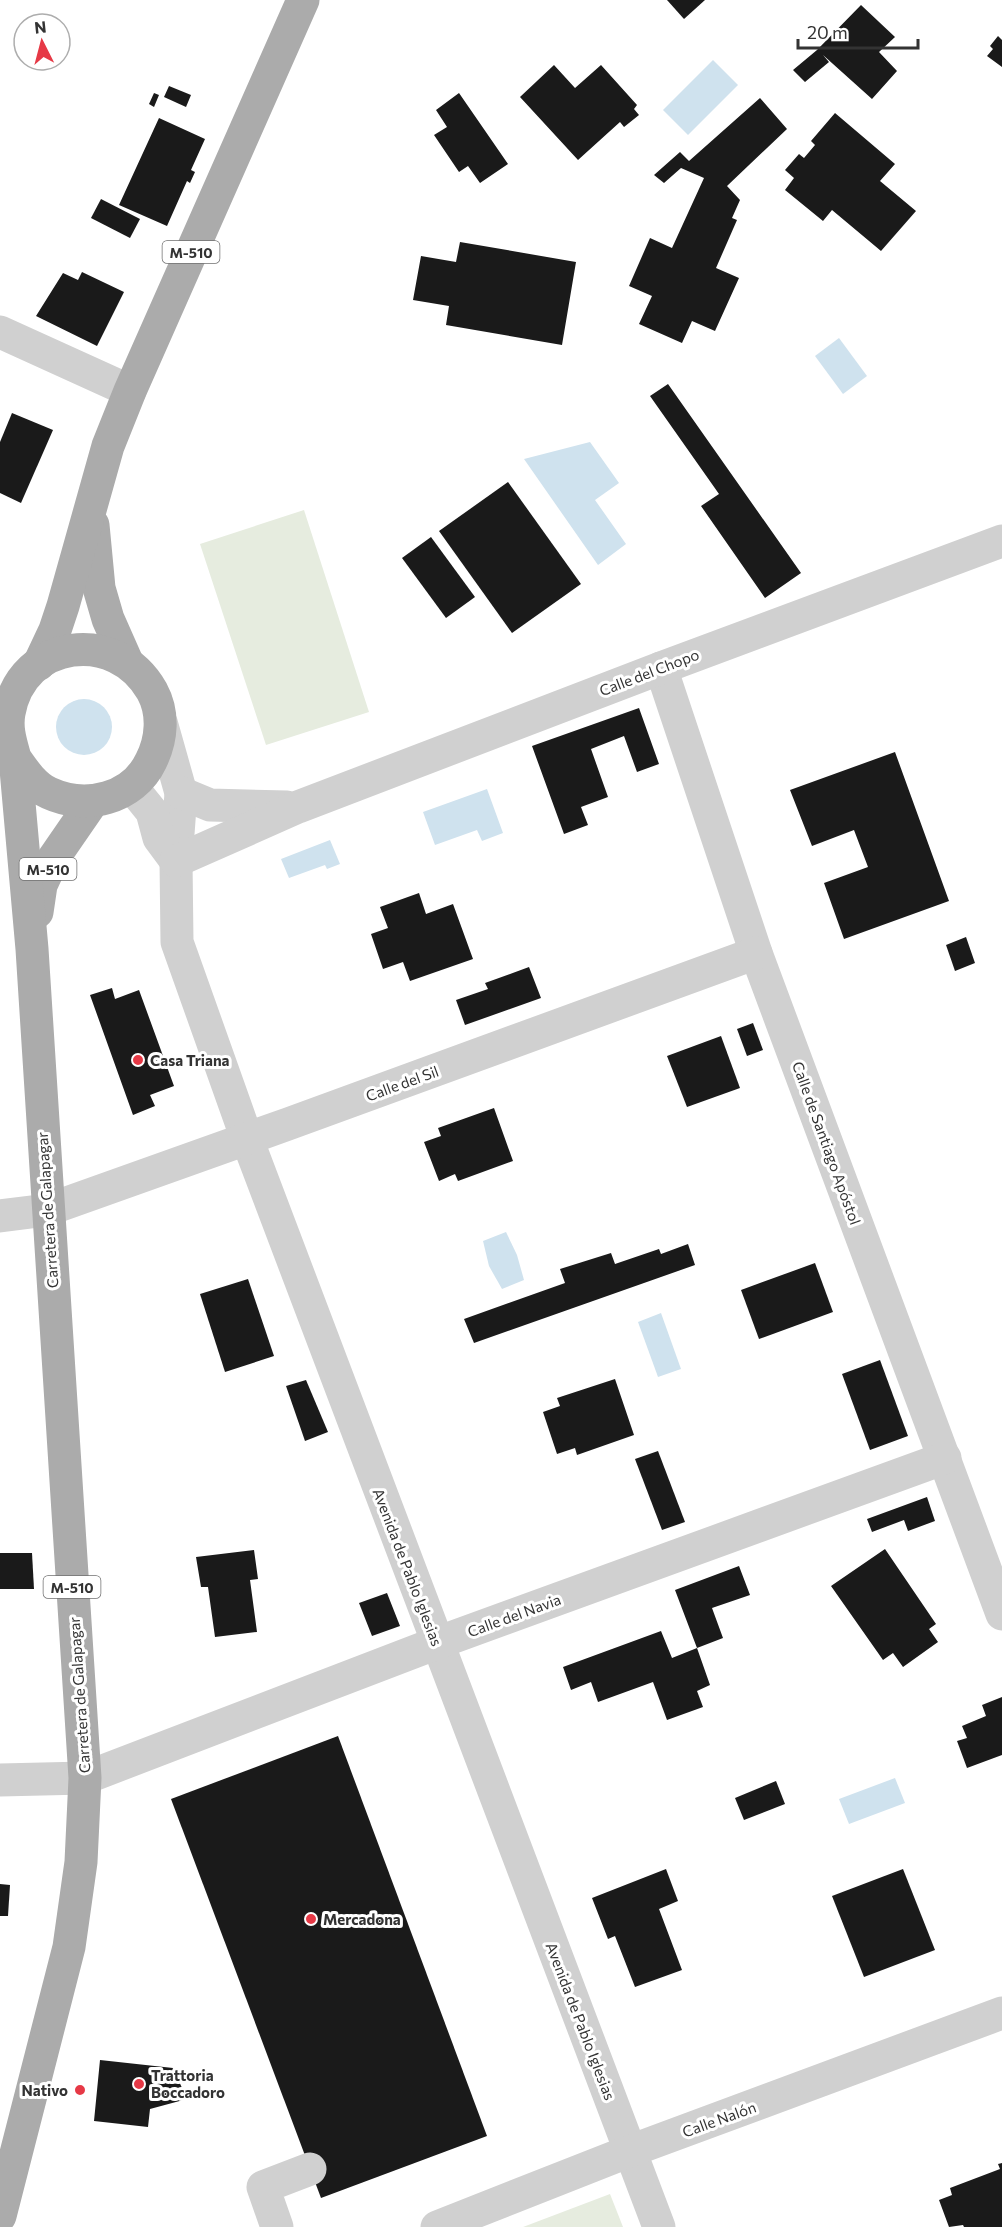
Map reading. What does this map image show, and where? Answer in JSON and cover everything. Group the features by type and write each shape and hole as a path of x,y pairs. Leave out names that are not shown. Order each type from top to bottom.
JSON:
{"main road":[{"name":"M-510","path":"39,664 63,606 108,446 130,391 303,0"},
{"name":"M-510","path":"91,508 99,588 108,619 127,662"},
{"name":"M-510","path":"15,758 29,778 48,792 70,800 93,801 113,796 131,786 148,768 158,747 161,722 156,699 144,678 127,662 110,653 92,649 73,650 55,655 39,664 24,678 4,714 15,758 32,949"},
{"name":"M-510","path":"32,949 41,885 53,859 93,801"},
{"name":"Carretera de Galapagar","path":"0,2216 69,1947 81,1862 85,1778 32,949"}],"street":[{"path":"0,332 130,391"},
{"name":"Calle del Chopo","path":"176,861 298,807 1002,540"},
{"name":"Calle de Santiago Apóstol","path":"661,668 756,953 1002,1614"},
{"path":"161,722 182,793 176,861"},
{"path":"131,786 152,812 159,838 176,861"},
{"name":"Calle del Chopo","path":"182,793 210,805 298,807"},
{"name":"Avenida de Pablo Iglesias","path":"176,861 177,942 247,1139 659,2227"},
{"name":"Calle del Sil","path":"0,1216 47,1210 756,953"},
{"name":"Calle del Navia","path":"0,1780 85,1778 437,1643 945,1458"},
{"name":"Calle Nalón","path":"437,2227 630,2151 1002,2013"},
{"path":"277,2227 260,2177 310,2169"}],"shaded area":[{"path":"304,510 369,712 266,745 200,544"},
{"path":"610,2194 623,2227 523,2227"}],"water":[{"path":"713,60 738,85 688,135 663,110"},
{"path":"839,338 867,376 843,394 815,356"},
{"path":"590,442 619,483 595,500 626,544 598,565 524,459"},
{"path":"78,699 90,699 100,703 108,711 112,727 108,743 100,751 90,755 78,755 68,751 60,743 56,733 56,721 60,711 68,703"},
{"path":"487,789 503,833 482,841 477,830 435,845 423,812"},
{"path":"330,840 340,864 327,869 325,865 289,878 281,859"},
{"path":"506,1232 517,1255 524,1280 502,1289 489,1266 483,1241"},
{"path":"661,1313 681,1369 658,1377 638,1322"},
{"path":"895,1778 905,1803 849,1824 839,1799"}],"building":[{"path":"667,0 705,0 684,19"},
{"path":"861,5 895,37 879,52 897,71 872,99 823,55 829,62 805,82 793,70 817,50"},
{"path":"998,36 1002,40 1002,67 987,56 993,49 990,46"},
{"path":"554,65 575,88 601,65 637,105 634,109 639,115 624,127 620,122 578,160 520,97"},
{"path":"169,86 191,95 186,107 164,97"},
{"path":"154,93 159,95 154,107 149,104"},
{"path":"459,93 508,164 480,183 468,166 459,172 434,135 447,127 436,110"},
{"path":"760,98 787,129 727,186 740,200 732,218 737,220 716,268 739,278 715,331 692,321 682,343 639,324 652,296 629,286 650,238 672,248 704,178 681,168 664,183 654,175 680,152 689,161"},
{"path":"835,113 895,164 880,181 916,211 881,251 832,210 823,221 785,190 794,178 785,170 799,154 804,158 815,145 811,141"},
{"path":"159,118 205,139 191,170 195,172 190,183 187,181 167,226 119,205"},
{"path":"101,199 140,219 130,238 91,218"},
{"path":"460,242 576,262 562,345 446,325 449,306 413,300 421,256 456,262"},
{"path":"82,272 124,292 97,346 36,316 63,273 78,280"},
{"path":"668,384 801,573 765,598 701,506 719,494 650,396"},
{"path":"12,413 53,430 21,503 0,493 0,442"},
{"path":"508,482 581,584 512,633 439,531"},
{"path":"431,537 475,597 446,618 402,558"},
{"path":"639,708 659,764 637,772 624,736 591,749 608,797 581,807 588,825 564,834 532,746"},
{"path":"895,752 949,901 844,939 824,883 868,867 854,830 812,846 790,790"},
{"path":"419,893 426,914 453,904 473,959 410,981 403,962 383,969 371,934 388,928 380,907"},
{"path":"966,937 975,963 955,971 946,945"},
{"path":"529,967 541,998 465,1025 456,1000 488,989 485,983"},
{"name":"Casa Triana","path":"112,988 115,999 139,990 174,1086 150,1095 155,1106 133,1115 90,995"},
{"path":"753,1023 763,1050 747,1056 737,1029"},
{"path":"721,1036 740,1088 687,1107 667,1056"},
{"path":"494,1108 513,1161 458,1181 455,1174 439,1181 424,1142 441,1136 438,1128"},
{"path":"688,1244 695,1265 474,1343 464,1319 565,1283 560,1269 611,1253 615,1264 659,1249 661,1254"},
{"path":"815,1263 833,1312 759,1339 741,1290"},
{"path":"248,1279 274,1356 225,1372 200,1294"},
{"path":"880,1360 908,1436 870,1450 842,1374"},
{"path":"615,1379 634,1435 577,1455 575,1448 557,1454 543,1412 560,1406 557,1398"},
{"path":"306,1380 328,1432 305,1441 286,1386"},
{"path":"658,1451 685,1522 662,1530 635,1459"},
{"path":"927,1497 935,1521 908,1531 904,1520 872,1532 867,1519"},
{"path":"885,1549 936,1624 929,1629 938,1642 903,1667 893,1653 883,1660 831,1586"},
{"path":"254,1550 258,1579 250,1580 257,1632 215,1637 208,1587 201,1587 196,1557"},
{"path":"0,1553 32,1553 34,1589 0,1589"},
{"path":"739,1566 750,1595 712,1608 723,1638 697,1648 675,1590"},
{"path":"387,1593 400,1626 372,1636 359,1603"},
{"path":"661,1631 672,1658 697,1648 710,1685 697,1691 703,1707 667,1720 653,1682 598,1702 591,1682 571,1690 563,1667"},
{"path":"1002,1697 1002,1755 967,1768 957,1741 967,1738 962,1726 986,1716 982,1705"},
{"name":"Mercadona","path":"338,1736 487,2136 321,2198 171,1799"},
{"path":"776,1781 785,1804 744,1820 735,1798"},
{"path":"666,1869 678,1901 659,1909 682,1970 635,1987 615,1936 608,1939 592,1898"},
{"path":"903,1869 935,1950 864,1977 832,1896"},
{"path":"0,1884 10,1885 8,1916 0,1916"},
{"name":"Trattoria Boccadoro","path":"100,2060 173,2068 187,2099 150,2109 148,2127 94,2121"},
{"path":"1002,2163 1002,2227 964,2227 963,2225 949,2227 939,2200 952,2195 950,2188 1000,2169 998,2164"}],"place":[{"name":"Casa Triana","path":"138,1060"},
{"name":"Mercadona","path":"311,1919"},
{"name":"Trattoria Boccadoro","path":"139,2084"},
{"name":"Nativo","path":"80,2090"}]}
